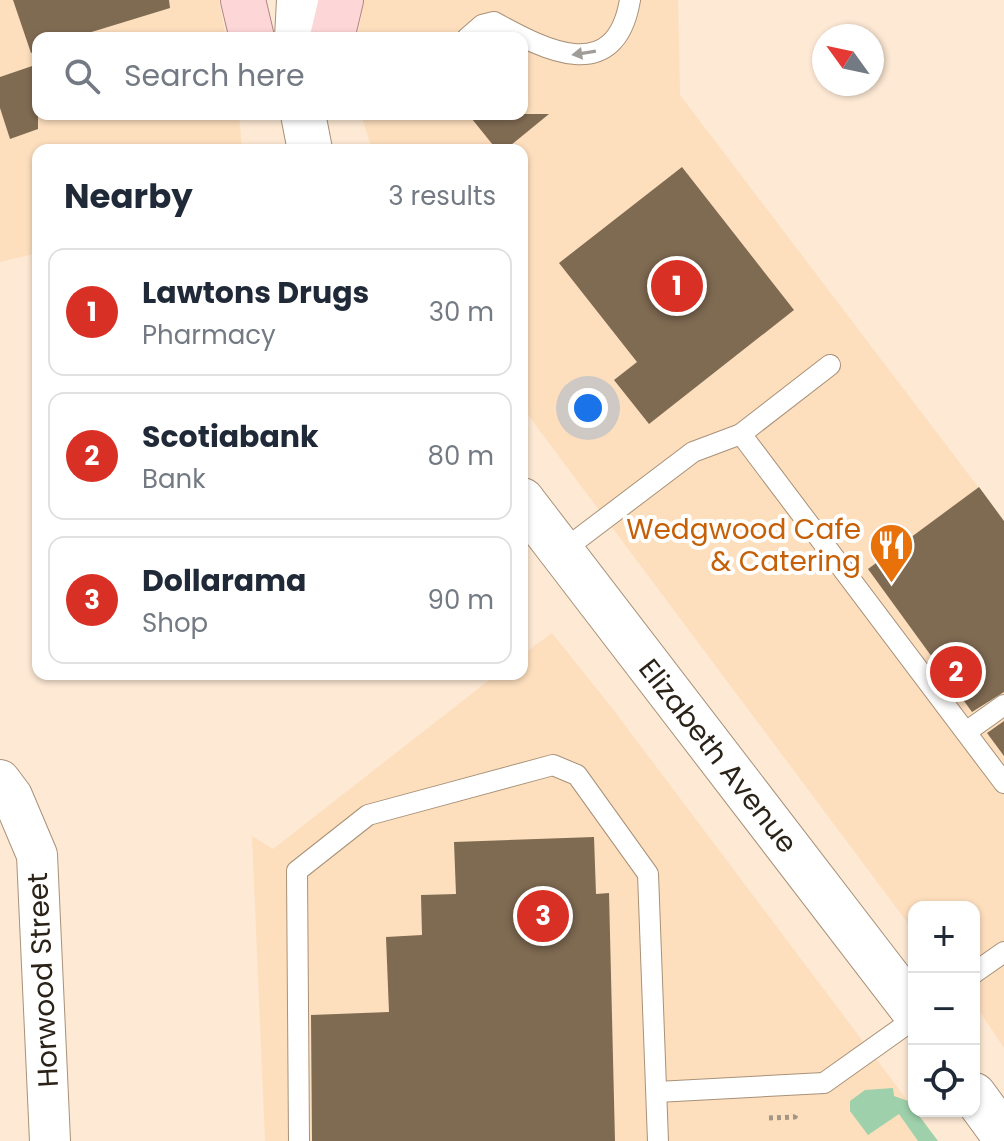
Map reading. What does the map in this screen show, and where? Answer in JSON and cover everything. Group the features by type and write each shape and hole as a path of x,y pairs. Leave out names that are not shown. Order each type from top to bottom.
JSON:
{"main road":[{"path":"243,0 251,32"},
{"path":"297,32 299,0"},
{"path":"333,32 341,0"},
{"path":"304,120 309,144"},
{"name":"Elizabeth Avenue","path":"528,508 908,1003"},
{"path":"980,1103 1004,1136"}],"street":[{"name":"Horwood Street","path":"0,780 12,796 37,855 50,1141"}],"lane":[{"path":"528,38 562,54 590,55 611,43 623,26 630,0"},
{"path":"474,32 482,25 494,22 515,32"},
{"path":"561,552 693,452 741,434 830,365"},
{"path":"741,434 1004,783"},
{"path":"966,732 1004,705"},
{"path":"299,1141 297,871 368,815 553,765 577,775 648,874 658,1141"},
{"path":"980,969 1004,952"},
{"path":"657,1092 824,1083 908,1023"}],"path":[{"path":"765,1118 795,1117 797,1113"}],"shaded area":[{"path":"0,0 219,0 225,32 32,32 32,120 240,120 242,144 32,144 32,254 0,262"},
{"path":"364,0 678,0 680,95 1004,521 1004,1048 980,1012 980,901 908,901 908,923 528,415 528,144 370,144 363,120 528,120 528,32 358,32"},
{"path":"552,633 908,1101 908,1117 920,1117 938,1141 265,1141 252,836 273,849 489,680 528,680 528,651"}],"green space":[{"path":"893,1088 894,1096 908,1101 908,1117 920,1117 938,1141 918,1141 899,1114 868,1135 850,1111 850,1101 865,1090"}],"building":[{"path":"13,0 169,0 170,8 92,32 32,32 31,53"},
{"path":"32,66 32,120 38,120 38,129 10,139 0,108 0,77"},
{"path":"528,114 549,114 512,144 492,144 473,120 528,120"},
{"path":"682,167 794,310 649,424 614,380 637,362 559,263"},
{"path":"979,487 1004,521 1004,692 972,712 868,569"},
{"path":"1004,721 1004,756 987,733"},
{"path":"594,837 596,894 609,893 615,1141 312,1141 311,1015 389,1012 386,937 422,935 421,895 456,894 454,842"}],"place":[{"name":"Lawtons Drugs","path":"677,286"},
{"name":"Wedgwood Cafe & Catering","path":"892,584"},
{"name":"Scotiabank","path":"956,672"},
{"name":"Dollarama","path":"543,916"}]}
